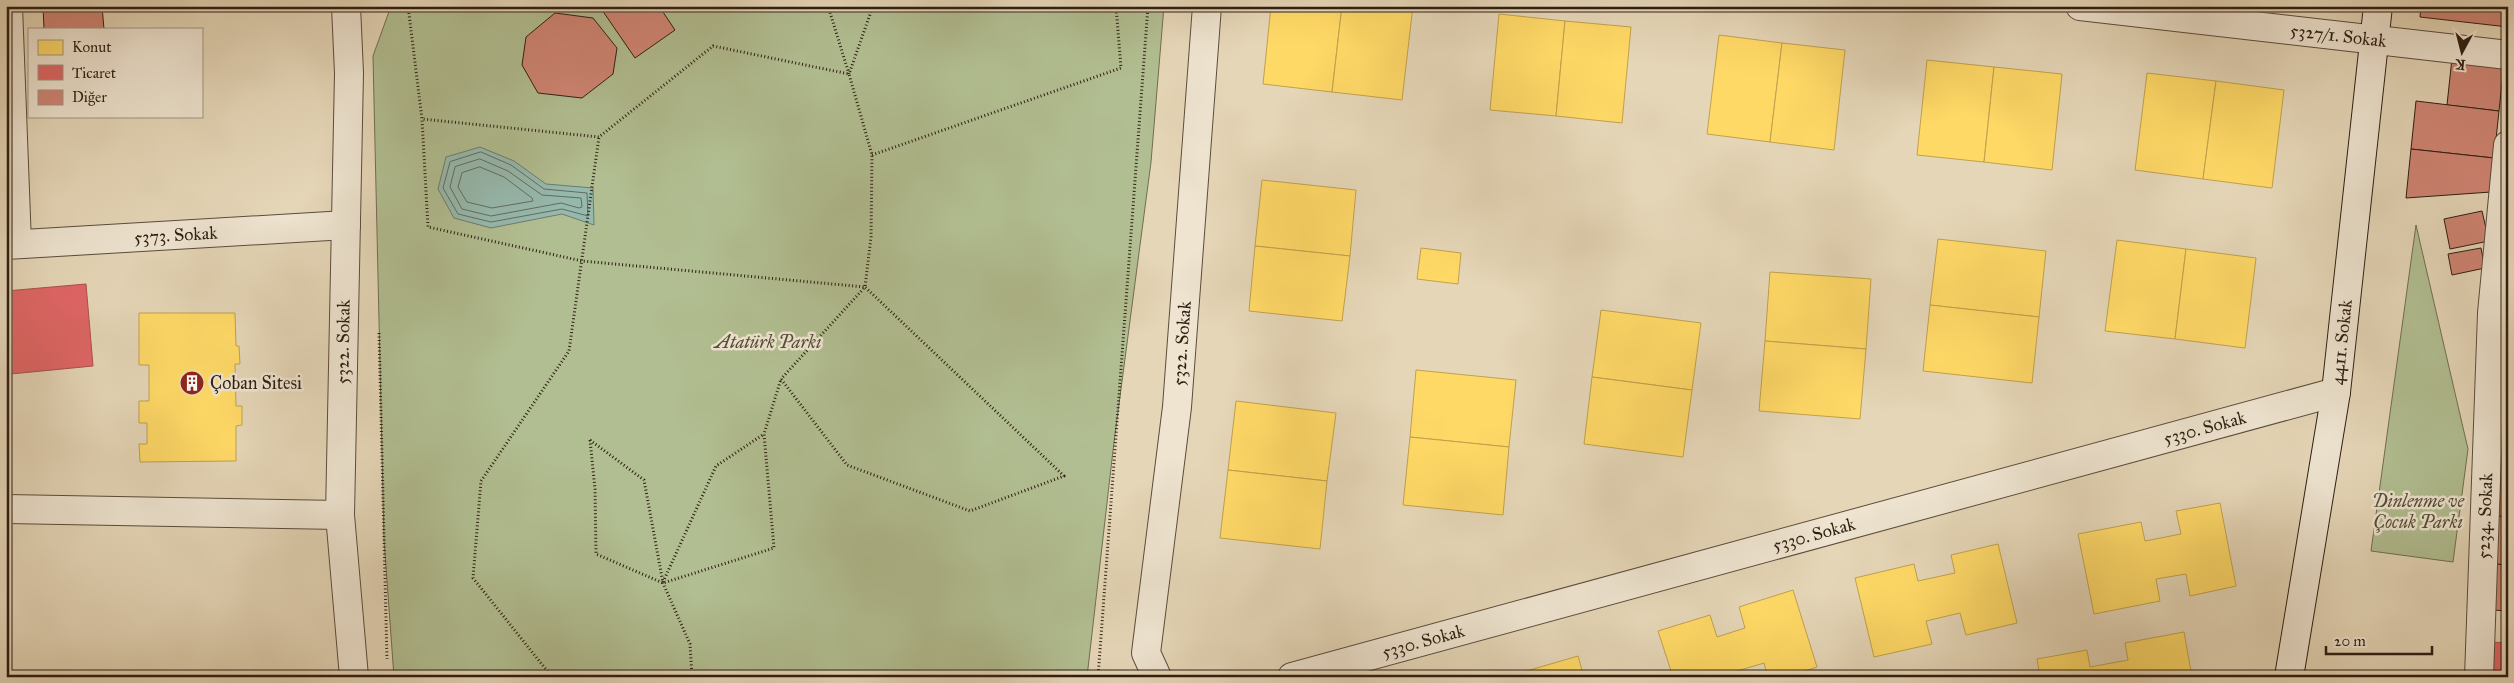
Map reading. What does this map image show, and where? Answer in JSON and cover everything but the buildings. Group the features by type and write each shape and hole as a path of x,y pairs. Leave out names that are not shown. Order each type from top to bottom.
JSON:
{"street":[{"path":"8,6 12,245"},
{"name":"5322. Sokak","path":"346,6 349,73 340,515 354,677"},
{"name":"5322. Sokak","path":"1157,677 1146,653 1177,407 1207,6"},
{"name":"5327/1. Sokak","path":"2080,6 2374,38 2508,55"},
{"name":"4411. Sokak","path":"2289,677 2336,392 2378,6"},
{"name":"5234. Sokak","path":"2479,677 2499,362 2508,145"},
{"name":"5373. Sokak","path":"12,245 346,225"},
{"name":"5330. Sokak","path":"1292,677 2336,392"},
{"path":"6,510 340,515"}],"path":[{"path":"408,6 422,119 428,227 582,261 864,286 1064,476 970,511 847,465 781,379"},
{"path":"692,677 690,644 663,583 644,480 590,440 595,489 596,554 663,583 774,548 764,434 781,379 864,286 871,237 872,155 828,6"},
{"path":"849,74 873,6"},
{"path":"872,155 1121,68 1116,6"},
{"path":"1098,677 1148,6"},
{"path":"552,677 473,578 481,481 569,351 599,137 713,46 849,74"},
{"path":"422,119 599,137"},
{"path":"378,332 388,667"},
{"path":"663,583 716,466 764,434"}],"green space":[{"name":"Atatürk Parkı","path":"391,6 1164,6 1151,162 1114,442 1087,677 394,677 384,540 373,56"},
{"name":"Dinlenme ve Çocuk Parkı","path":"2416,225 2468,449 2453,562 2371,551"}],"water":[{"path":"480,147 514,161 546,184 593,188 594,225 562,214 491,228 454,218 438,189 446,157"}],"place":[{"name":"Çoban Sitesi","path":"192,383"}]}
